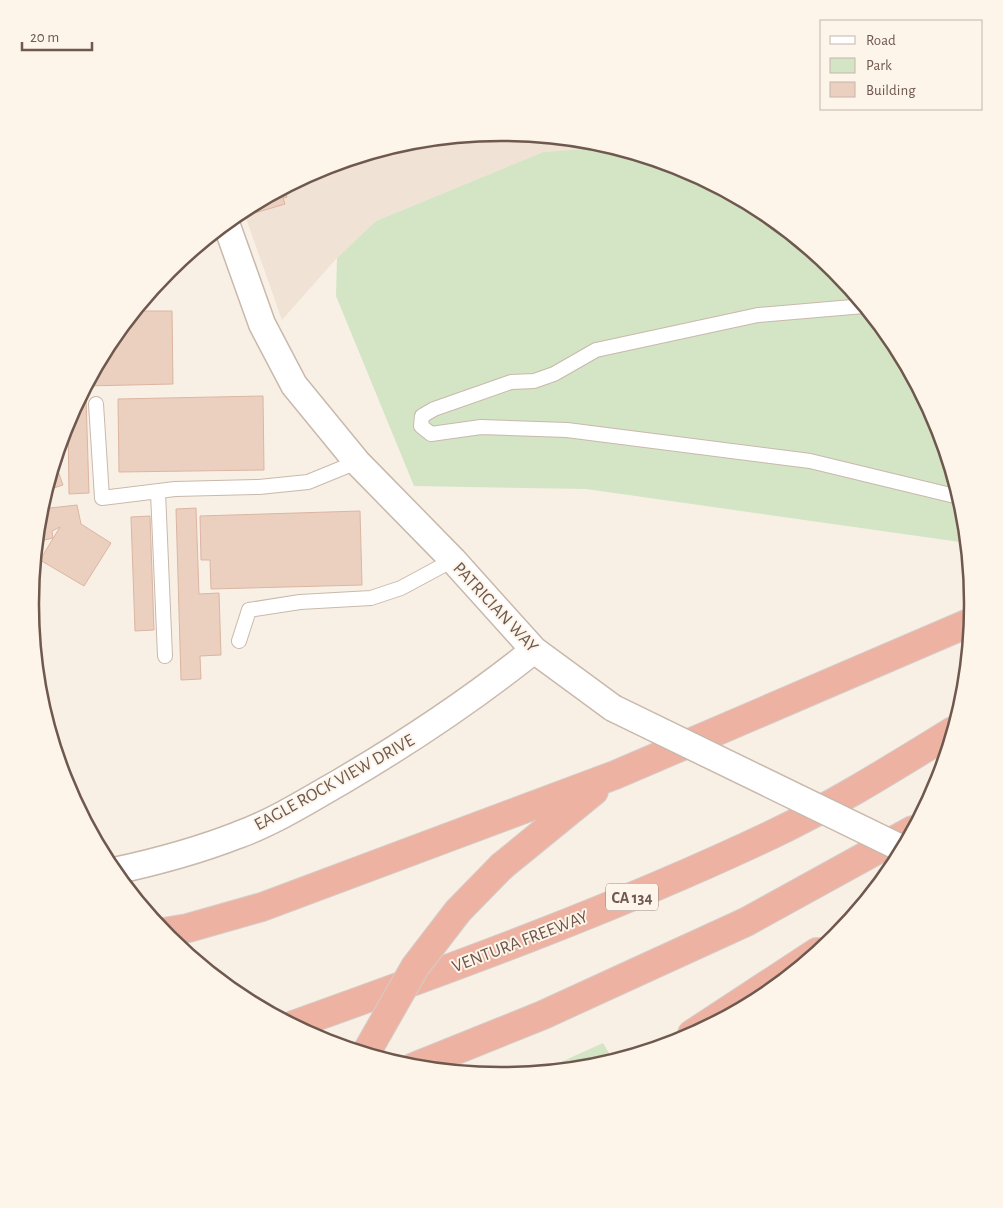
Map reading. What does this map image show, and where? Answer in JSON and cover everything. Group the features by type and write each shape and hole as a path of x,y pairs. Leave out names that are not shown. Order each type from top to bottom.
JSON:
{"highway":[{"path":"173,930 262,907 615,775 963,625"},
{"name":"VENTURA FREEWAY","path":"302,1022 487,955 643,892 775,833 904,761 945,736"},
{"path":"369,1047 415,966 458,911 502,866 615,775"},
{"path":"429,1061 543,1015 746,922 901,837"}],"street":[{"name":"PATRICIAN WAY","path":"229,230 262,324 294,386 357,462 453,560 534,650 613,708 896,845"},
{"name":"EAGLE ROCK VIEW DRIVE","path":"123,869 163,861 240,835 307,802 404,745 480,693 534,650"}],"lane":[{"path":"856,307 758,315 596,350 554,374 534,380 512,382 434,409 422,416 421,426 430,434 481,427 568,430 810,461 951,495"},
{"path":"96,404 102,498 158,492 259,487 308,482 357,462"},
{"path":"158,492 165,656"},
{"path":"239,641 249,610 300,602 371,598 400,588 453,560"}],"shaded area":[{"path":"502,141 532,142 585,149 543,152 376,221 337,258 282,320 246,218 270,203 324,176 382,157 411,150 471,142"}],"green space":[{"path":"592,150 621,157 679,176 733,203 759,219 807,256 829,277 869,322 917,399 940,455 955,514 960,542 586,489 414,486 336,296 337,258 376,221 543,152"},
{"path":"603,1043 609,1054 592,1058 558,1063"}],"building":[{"path":"286,195 287,197 283,198 285,204 253,214"},
{"path":"144,311 172,311 173,384 94,386 117,347"},
{"path":"263,396 264,470 119,472 118,399"},
{"path":"86,399 89,493 69,494 68,442"},
{"path":"58,472 63,485 54,488"},
{"path":"77,505 81,524 111,543 84,586 41,561 60,527 52,531 53,538 44,540 50,507"},
{"path":"196,508 199,594 219,593 221,655 200,656 201,679 181,680 176,509"},
{"path":"360,511 362,585 211,589 210,560 201,560 200,516"},
{"path":"150,516 154,630 135,631 131,517"}]}
